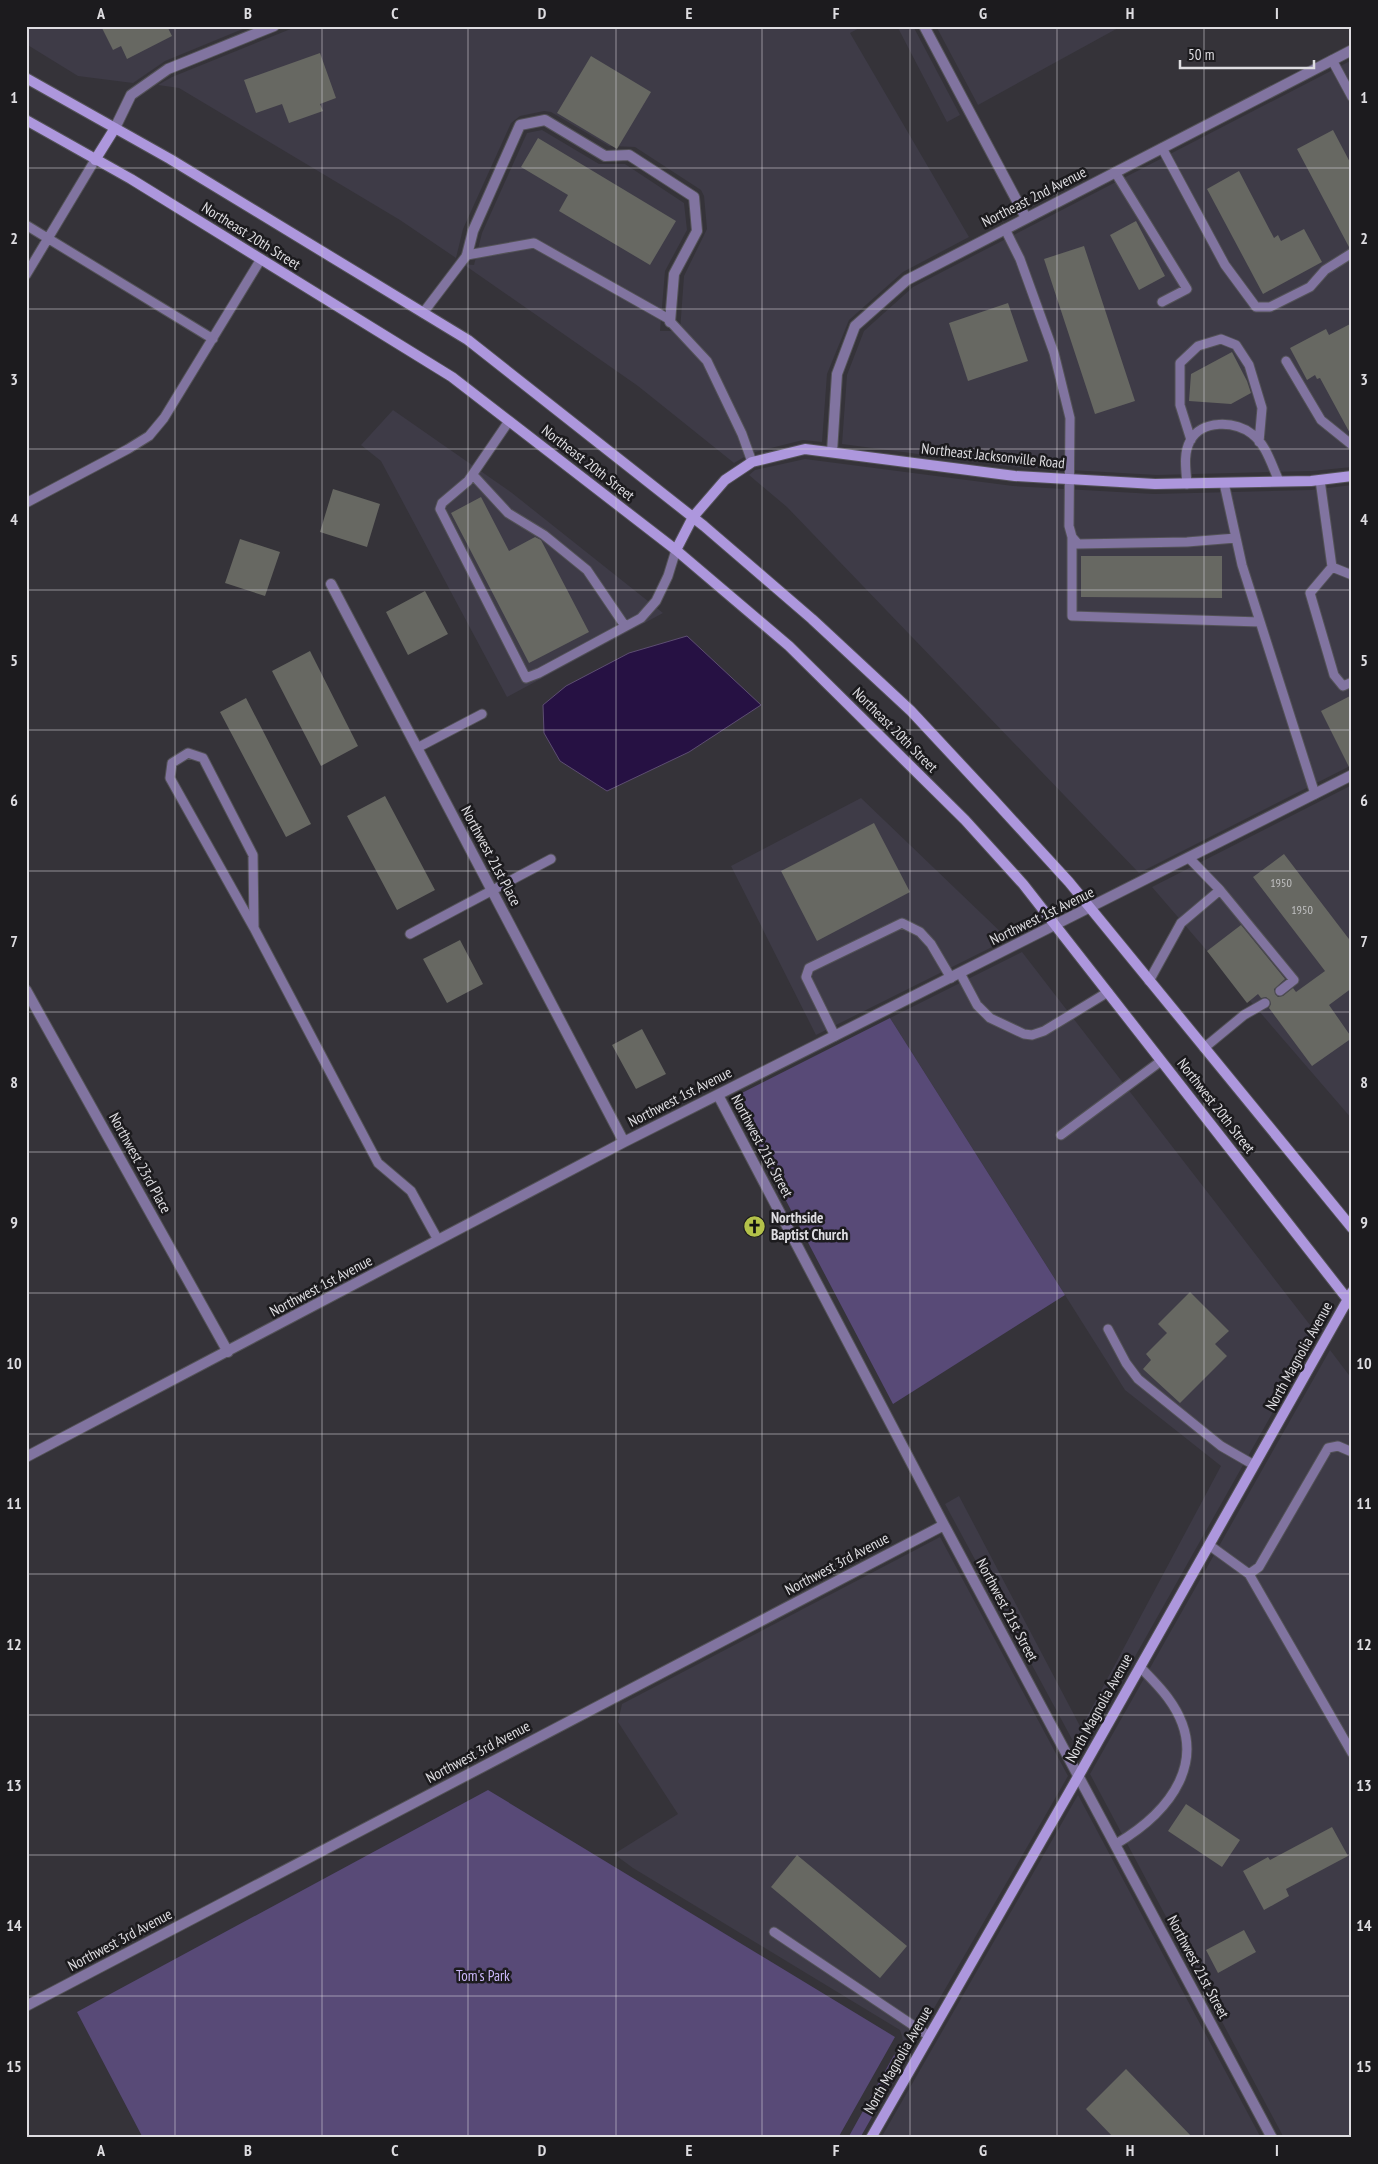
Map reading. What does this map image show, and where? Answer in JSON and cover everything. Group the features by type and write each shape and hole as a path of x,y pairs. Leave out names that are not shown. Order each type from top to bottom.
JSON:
{"main road":[{"name":"Northeast 20th Street","path":"26,78 115,128 468,340 693,517 812,619 911,711 1069,882 1090,909"},
{"name":"Northeast 20th Street","path":"26,120 131,179 452,378 676,550 788,646 890,745 966,820 1056,925"},
{"path":"95,160 115,128"},
{"name":"Northeast Jacksonville Road","path":"676,550 693,517 725,480 752,462 805,449 1015,476 1155,484 1279,482 1352,476"},
{"name":"Northwest 20th Street","path":"1090,909 1352,1228"},
{"name":"Northwest 20th Street","path":"1056,925 1350,1299"},
{"name":"North Magnolia Avenue","path":"871,2138 1350,1299"}],"street":[{"path":"115,128 132,95 153,78 168,69 274,26"},
{"path":"924,26 1026,218"},
{"name":"Northeast 2nd Avenue","path":"832,452 837,374 856,326 907,280 1352,50"},
{"path":"467,255 473,232 520,125 545,120 605,156 629,154 694,197 697,231 674,274 670,322"},
{"name":"Northwest 21st Place","path":"331,584 624,1142"},
{"name":"Northwest 1st Avenue","path":"26,1457 624,1142 1090,909 1352,775"},
{"name":"Northwest 23rd Place","path":"26,990 228,1352"},
{"name":"Northwest 21st Street","path":"718,1095 944,1525 1272,2138"},
{"name":"Northwest 3rd Avenue","path":"26,2006 944,1525"}],"lane":[{"path":"1332,60 1352,97"},
{"path":"1162,148 1224,265 1256,307 1270,307 1310,287 1325,270 1352,253"},
{"path":"26,275 95,160"},
{"path":"1116,172 1187,289 1162,302"},
{"path":"26,225 213,339"},
{"path":"1005,229 1020,258 1056,362 1070,418 1068,479 1069,526 1072,537 1072,616 1260,622"},
{"path":"423,313 467,255 534,243 667,318 706,361 742,434 752,462"},
{"path":"26,503 149,436 164,418 261,259"},
{"path":"1191,440 1180,405 1180,363 1198,346 1221,338 1236,345 1249,365 1262,408 1259,442"},
{"path":"1286,361 1321,420 1352,444"},
{"path":"509,421 473,475 442,503 440,509 526,678 539,673 641,618 656,601 668,576 676,550"},
{"path":"1187,484 1186,457 1191,440 1200,432 1216,424 1234,424 1253,434 1279,482"},
{"path":"473,475 508,513 544,534 587,570 625,626"},
{"path":"1320,480 1332,568"},
{"path":"1224,483 1242,565 1315,794"},
{"path":"1072,537 1078,544 1187,542 1236,538"},
{"path":"1332,568 1352,575"},
{"path":"1332,568 1310,592 1334,675 1343,686 1352,682"},
{"path":"417,748 482,714"},
{"path":"254,928 253,855 203,758 188,754 172,762 170,778 254,928 378,1163 411,1191 438,1240"},
{"path":"1189,858 1220,890 1294,980 1280,991"},
{"path":"410,934 551,859"},
{"path":"1150,981 1182,923 1220,890"},
{"path":"835,1036 806,977 809,968 902,923 920,932 932,944 977,1006 990,1018 1005,1027 1024,1034 1044,1031 1108,992"},
{"path":"1204,1048 1244,1015 1265,1003"},
{"path":"1061,1135 1161,1060"},
{"path":"1108,1329 1126,1363 1138,1379 1221,1446 1254,1465"},
{"path":"1249,1574 1259,1567 1328,1448 1338,1446 1352,1452"},
{"path":"1209,1545 1249,1574 1352,1753"},
{"path":"1116,1844 1137,1831 1162,1808 1176,1791 1186,1768 1188,1744 1182,1723 1169,1700 1140,1667"},
{"path":"774,1932 929,2036"}],"shaded area":[{"path":"26,26 250,26 165,61 133,83 78,76 26,44"},
{"path":"298,26 863,26 850,33 969,237 903,272 849,320 827,374 822,442 803,440 751,453 734,463 638,386 463,264 474,265 482,233 527,133 542,130 599,164 625,164 684,203 687,230 665,271 660,331 680,331 684,276 707,229 704,196 701,190 635,147 609,146 551,112 544,111 520,116 511,123 463,229 456,258 400,220 179,88 158,85 172,77"},
{"path":"897,26 913,26 960,115 947,122"},
{"path":"936,26 1118,26 1118,28 978,105"},
{"path":"1352,60 1352,467 1312,471 1157,475 1017,467 842,444 847,375 864,331 913,287"},
{"path":"393,410 512,493 663,613 507,697 381,461 361,445"},
{"path":"805,459 1013,486 1154,494 1311,490 1352,485 1352,765 1139,873 787,507 749,475 755,470"},
{"path":"687,636 761,705 689,752 607,791 560,761 544,733 543,705 566,686 629,653"},
{"path":"1352,785 1352,1119 1152,887"},
{"path":"861,798 1008,939 816,1035 731,866"},
{"path":"1022,952 1317,1334 1080,1754 945,1504 959,1496 1081,1728 1221,1466 1125,1390 890,1018"},
{"path":"1330,1350 1352,1379 1352,2138 1284,2138 1090,1774"},
{"path":"940,1537 1068,1776 903,2062 894,2055 903,2040 900,2030 633,1868 614,1854 678,1814 618,1722 622,1704"},
{"path":"1078,1795 1261,2138 881,2138"}],"green space":[{"path":"890,1018 1065,1295 893,1404 732,1098"},
{"name":"Tom's Park","path":"488,1790 895,2037 838,2138 143,2138 77,2012"},
{"path":"894,2055 903,2062 860,2138 848,2138"}],"building":[{"path":"101,26 167,26 172,36 127,59 121,46 113,50"},
{"path":"320,53 336,98 320,104 323,111 289,123 282,104 256,113 244,80"},
{"path":"591,56 651,92 617,149 557,113"},
{"path":"1333,130 1352,166 1352,247 1349,247 1297,149"},
{"path":"538,138 676,221 650,265 559,211 568,195 521,167"},
{"path":"1239,171 1274,238 1278,235 1281,241 1304,229 1322,262 1263,294 1207,189"},
{"path":"1136,221 1165,276 1139,290 1110,235"},
{"path":"1084,246 1135,401 1095,414 1044,259"},
{"path":"1008,303 1028,361 968,381 949,323"},
{"path":"1352,323 1352,437 1320,378 1317,379 1315,375 1307,380 1290,348 1326,329 1329,335"},
{"path":"1232,352 1251,393 1231,404 1189,401 1191,374"},
{"path":"333,489 380,504 367,547 320,532"},
{"path":"481,497 509,551 535,537 541,540 589,632 529,663 451,513"},
{"path":"240,539 280,552 265,596 225,583"},
{"path":"1081,556 1222,556 1222,598 1081,597"},
{"path":"425,591 448,634 408,655 386,612"},
{"path":"310,651 358,746 321,766 272,671"},
{"path":"1352,695 1352,768 1350,769 1321,711"},
{"path":"246,698 311,824 286,837 220,712"},
{"path":"385,796 435,890 397,910 347,816"},
{"path":"874,823 910,892 817,941 781,871"},
{"path":"1284,854 1352,943 1352,988 1329,1005 1352,1038 1312,1066 1269,1008 1270,1000 1266,997 1261,998 1258,994 1247,1003 1207,951 1241,925 1285,979 1274,989 1278,997 1283,996 1293,988 1296,992 1325,971 1253,877"},
{"path":"460,940 483,984 447,1003 423,959"},
{"path":"642,1029 666,1074 636,1089 612,1045"},
{"path":"1190,1292 1229,1331 1215,1344 1227,1356 1180,1403 1143,1369 1151,1360 1146,1354 1167,1333 1158,1324"},
{"path":"1186,1804 1240,1840 1222,1867 1168,1831"},
{"path":"1332,1827 1348,1856 1286,1889 1289,1896 1264,1910 1243,1871 1268,1857 1270,1860"},
{"path":"797,1855 907,1946 880,1978 771,1887"},
{"path":"1244,1930 1256,1952 1218,1973 1206,1950"},
{"path":"1126,2069 1193,2138 1114,2138 1086,2109"}],"place":[{"name":"Northside Baptist Church","path":"755,1227"}]}
